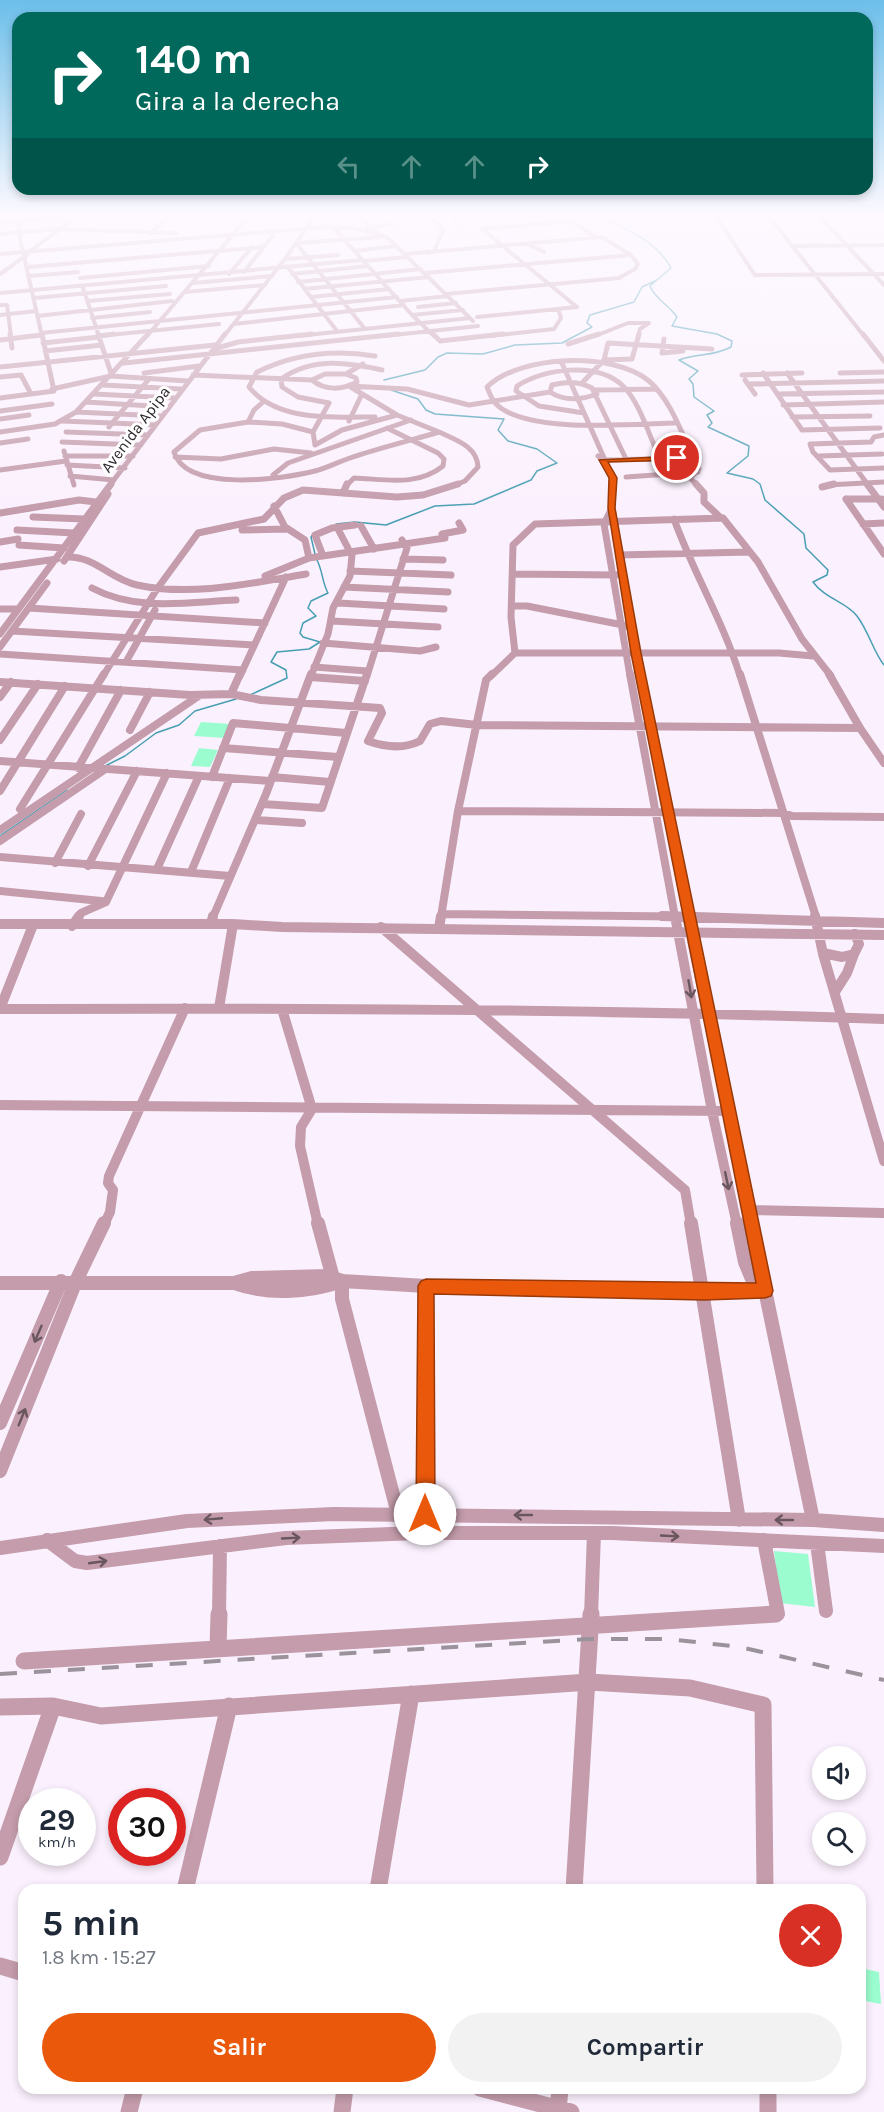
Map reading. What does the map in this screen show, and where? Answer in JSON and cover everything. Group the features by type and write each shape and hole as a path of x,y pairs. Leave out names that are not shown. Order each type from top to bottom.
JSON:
{"street":[{"path":"8,317 12,348"},
{"path":"32,394 21,375 0,378 1,398 32,394 54,391 38,317"},
{"path":"106,317 92,318 111,374"},
{"path":"154,317 158,321"},
{"path":"0,432 53,425 76,412 153,331 162,317"},
{"path":"0,340 195,317"},
{"name":"Avenida Apipa","path":"0,634 57,559 96,502 125,468 174,398 240,317"},
{"path":"234,324 292,317"},
{"path":"297,317 317,343"},
{"path":"326,317 337,331"},
{"path":"354,317 364,329"},
{"path":"414,317 440,341 554,329 561,317"},
{"path":"477,317 481,317"},
{"path":"849,317 884,360"},
{"path":"180,318 192,347"},
{"path":"209,353 225,344 253,340 470,318 487,336"},
{"path":"269,319 282,337"},
{"path":"242,322 246,328"},
{"path":"568,344 600,334 616,324 648,322 648,325 640,329 630,360 614,358 602,362 582,383"},
{"path":"43,343 219,324"},
{"path":"124,363 478,326"},
{"path":"153,331 164,349"},
{"path":"249,334 253,340"},
{"path":"664,339 662,353 666,354 701,348 712,349"},
{"path":"602,362 608,343 663,346"},
{"path":"45,351 102,345"},
{"path":"0,367 216,345"},
{"path":"346,374 375,356 343,352 296,357 257,372 250,390 263,402 296,412 375,417"},
{"path":"182,368 191,357"},
{"path":"156,368 163,359"},
{"path":"561,361 568,382 613,478 612,508 632,626 631,653 639,726 676,916 686,932 710,1013 749,1210 761,1291 813,1520"},
{"path":"675,423 557,424 503,410 493,402 487,387 500,374 529,365 561,361 602,362 636,373 647,379 656,389 675,423 699,472"},
{"path":"282,379 298,368 313,364 338,362 382,370"},
{"path":"144,372 199,366"},
{"path":"584,412 540,407 516,391 520,383 544,374 565,371 591,373 613,380 626,390 660,459"},
{"path":"840,373 884,372"},
{"path":"764,373 783,405 802,430 883,432"},
{"path":"787,373 866,483 881,499 884,507"},
{"path":"755,394 741,375 802,373"},
{"path":"52,389 111,374 188,381"},
{"path":"193,375 312,380 325,374 346,374 358,380 349,386"},
{"path":"104,434 149,379"},
{"path":"282,379 282,387 292,394 329,403"},
{"path":"312,380 321,387 407,388 470,405 550,392 556,397 576,398 596,392 656,389"},
{"path":"748,384 884,381"},
{"path":"550,392 552,386 568,382 582,383 596,392 626,459"},
{"path":"843,382 883,432"},
{"path":"103,385 182,389"},
{"path":"20,809 94,687 158,589 198,533 264,519 274,506 291,492 407,496 453,488 468,480 479,463 473,451 439,432 397,415 349,386"},
{"path":"315,444 312,439 313,432 336,388"},
{"path":"877,392 884,401"},
{"path":"777,394 884,392"},
{"path":"94,394 174,398"},
{"path":"342,430 362,394"},
{"path":"576,398 576,412 581,425 594,452 603,460 693,458"},
{"path":"783,405 884,401"},
{"path":"86,402 168,407"},
{"path":"248,422 254,410 263,402"},
{"path":"0,411 52,404"},
{"path":"367,422 375,417 384,406"},
{"path":"76,412 161,416"},
{"path":"0,419 29,415"},
{"path":"175,457 221,459 315,444 342,430 397,415"},
{"path":"792,417 870,416"},
{"path":"271,477 288,463 411,420"},
{"path":"61,421 155,425"},
{"path":"64,442 66,432 63,425 69,421"},
{"path":"313,432 282,424 248,422 215,426 195,432 174,452 175,457 186,469 226,481 315,471 439,432"},
{"path":"53,425 58,426 64,442 66,461 74,486"},
{"path":"343,494 349,480 354,478 404,480 428,475 439,470 444,464 442,456 432,449 387,428"},
{"path":"27,429 29,446"},
{"path":"66,432 148,435"},
{"path":"883,432 874,437 871,442 810,444 813,452 830,470 884,468"},
{"path":"0,443 28,439"},
{"path":"64,442 141,445"},
{"path":"450,444 458,442"},
{"path":"432,449 441,447"},
{"path":"274,449 314,454"},
{"path":"66,461 72,453 133,456"},
{"path":"819,456 882,454"},
{"path":"0,465 0,470 66,461 125,468"},
{"path":"626,477 699,472"},
{"path":"699,472 690,478 704,493 704,502 727,521 758,562 813,656 842,690 860,728 884,763"},
{"path":"428,475 453,488"},
{"path":"70,476 112,482"},
{"name":"Avenida Apipa","path":"0,647 102,507 112,482"},
{"path":"822,487 831,484 884,482"},
{"path":"0,513 88,499 96,502"},
{"path":"881,499 846,499 884,554"},
{"path":"274,506 287,530"},
{"path":"612,508 604,524 611,575 622,625 652,726 687,916 686,932 694,1013 712,1111 745,1262 761,1291"},
{"path":"33,517 84,519"},
{"path":"515,653 511,617 513,545 535,524 604,524 721,518"},
{"path":"674,519 733,653 817,921 822,952 884,1161"},
{"path":"351,554 405,545 431,545 431,542 445,538 442,534 463,530 459,523"},
{"path":"863,524 884,523"},
{"path":"320,556 315,535 337,527 358,525 374,549"},
{"path":"211,924 215,909 256,820 332,621 333,608 342,597 353,561 337,527"},
{"path":"20,564 17,528 74,533"},
{"path":"224,529 287,530 305,540 309,558"},
{"path":"424,530 431,542"},
{"path":"874,539 884,539"},
{"path":"0,542 64,548"},
{"path":"239,582 275,572 309,558 405,545"},
{"path":"262,804 322,808 365,681 403,559 405,545"},
{"path":"619,555 749,552"},
{"path":"67,557 88,558 111,576 132,584 158,589 285,578 306,574"},
{"path":"0,567 57,559"},
{"path":"403,559 443,560"},
{"path":"350,571 451,575"},
{"path":"513,574 623,575"},
{"path":"231,694 285,578"},
{"path":"344,587 448,592"},
{"path":"92,588 104,595 150,602 238,603"},
{"path":"126,662 168,589"},
{"path":"338,603 444,609"},
{"path":"513,606 527,606 562,615 632,626"},
{"path":"28,608 265,623"},
{"path":"0,609 18,609"},
{"path":"332,621 438,627"},
{"path":"12,631 254,645"},
{"path":"323,643 420,651 436,647"},
{"path":"439,928 458,811 486,680 515,653 733,653 813,656"},
{"path":"0,654 243,670"},
{"path":"314,667 367,671"},
{"path":"310,677 365,681"},
{"path":"0,682 150,692 231,694 380,708 382,710 375,732 368,741 379,745 417,743 425,737 429,726 434,722 860,728"},
{"path":"0,697 11,682"},
{"path":"0,740 38,684"},
{"path":"0,790 65,686"},
{"path":"78,768 121,690"},
{"path":"130,730 150,692"},
{"path":"0,830 200,694"},
{"path":"212,777 233,723 346,734"},
{"path":"223,748 338,757"},
{"path":"0,761 212,777 330,782"},
{"path":"0,841 104,770"},
{"path":"88,866 137,771"},
{"path":"72,926 88,908 106,902 167,773"},
{"path":"157,869 198,776"},
{"path":"191,872 230,778"},
{"path":"458,811 783,813 792,816 884,817"},
{"path":"55,863 81,814"},
{"path":"256,820 302,823"},
{"path":"0,857 230,876"},
{"path":"0,891 106,902"},
{"path":"442,914 687,916 884,923"},
{"path":"0,924 33,926 233,924 884,935"},
{"path":"219,1008 233,924"},
{"path":"33,926 0,1009 219,1008 710,1013 884,1019"},
{"path":"381,927 686,1190 739,1520"},
{"path":"835,992 847,973 859,944 855,934"},
{"path":"822,952 842,957 854,954"},
{"path":"0,1472 76,1281 110,1212 114,1190 108,1183 109,1176 185,1008"},
{"path":"282,1009 312,1109 302,1127 300,1146 321,1237 338,1279 398,1514"},
{"path":"0,1106 596,1112 729,1111"},
{"path":"749,1210 884,1213"},
{"path":"0,1283 76,1281 234,1283 252,1278 338,1279 426,1286 704,1292 761,1291"},
{"path":"0,1423 62,1281"},
{"path":"425,1514 426,1286"},
{"path":"0,1548 47,1540 229,1518 425,1514 813,1520 884,1525"},
{"path":"47,1540 75,1561 87,1563 286,1538 418,1533 594,1533 884,1546"},
{"path":"574,1884 589,1682 588,1639 591,1626 594,1533"},
{"path":"24,1661 778,1614 764,1540"},
{"path":"817,1543 826,1611"},
{"path":"218,1648 220,1546"},
{"path":"0,1707 53,1706 101,1716 589,1682 690,1688 763,1705 765,1884"},
{"path":"379,1884 411,1694"},
{"path":"0,1857 53,1706"},
{"path":"186,1884 229,1706"},
{"path":"0,1966 18,1971"},
{"path":"129,2112 134,2094"},
{"path":"342,2112 344,2094"},
{"path":"502,2094 563,2111 561,2094"},
{"path":"768,2094 768,2112"}],"green space":[{"path":"201,722 231,724 225,738 194,736"},
{"path":"199,748 218,750 210,767 191,766"},
{"path":"774,1551 808,1554 815,1607 780,1603"},
{"path":"866,1969 879,1972 881,2004 866,2001"}],"waterway":[{"path":"384,380 425,370 438,357 447,353 483,354 515,345 562,343 592,327 587,323 589,317"},
{"path":"677,317 672,326 717,334 732,341 731,347 724,350 679,360 698,371 689,379 693,384 694,397 714,411 707,415 712,423 708,427 749,446 748,456 727,473 753,479 760,484 765,500 804,534 806,548 828,570 827,575 813,582 824,593 853,611 884,665"},
{"path":"336,524 355,522 386,525 435,506 474,504 531,480 537,471 557,463 537,449 508,441 498,430 504,419 435,414 426,410 418,399 391,390"},
{"path":"314,533 311,537 315,554"},
{"path":"250,695 287,678 286,670 271,662 277,652 309,649 320,642 303,637 300,633 303,623 316,616 308,608 311,601 328,593 317,560"},
{"path":"105,766 125,756 156,733 179,725 195,711 236,699"},
{"path":"0,836 67,790"}],"railway":[{"path":"0,1674 588,1639 668,1639 740,1647 884,1680"}],"route":[{"path":"425,1514 426,1286 704,1292 765,1291 710,1013 687,916 652,726 636,653 612,508 613,478 603,460 677,458"}]}
